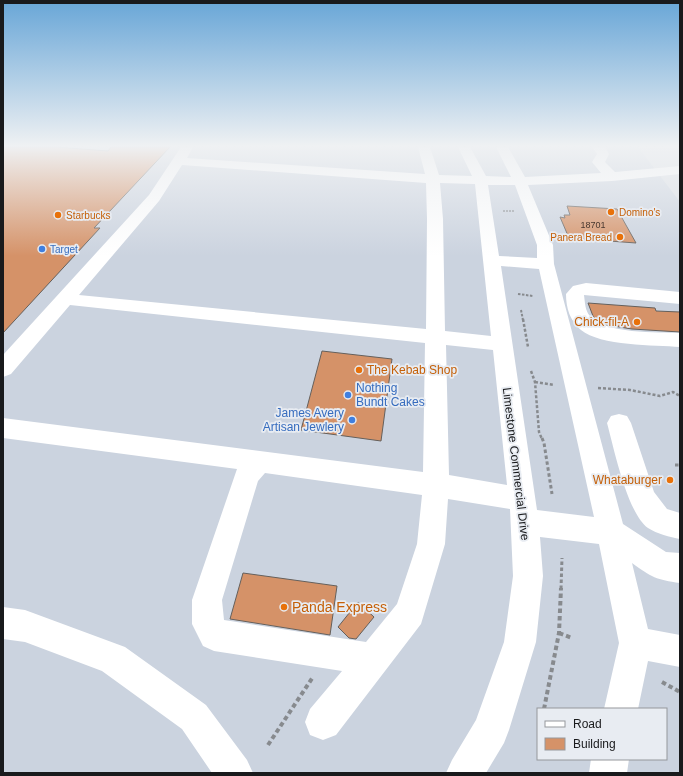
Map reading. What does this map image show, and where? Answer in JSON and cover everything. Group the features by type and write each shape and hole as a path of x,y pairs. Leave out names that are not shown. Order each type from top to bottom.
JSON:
{"street":[{"path":"3,369 154,198 163,183"},
{"path":"323,722 410,613 431,544 436,485 435,219 433,183"},
{"name":"Limestone Commercial Drive","path":"465,773 491,730 520,642 528,576 523,511 480,183"},
{"path":"521,183 545,245 548,273 611,532 635,643 621,708"},
{"path":"490,260 548,273 680,290"},
{"path":"680,298 586,289 579,290 575,294 575,304 582,321 592,330 608,334 680,340"},
{"path":"65,299 436,336 501,344"},
{"path":"619,423 642,499 656,517 673,526 680,526"},
{"path":"3,428 436,485 523,511 611,532 661,566 680,568"},
{"path":"260,462 247,475 207,600 208,624 214,635 373,659"},
{"path":"3,623 25,626 113,658 194,717 234,773"},
{"path":"635,643 680,652"},
{"path":"608,773 610,760"}],"path":[{"path":"517,288 519,302"},
{"path":"520,309 528,347"},
{"path":"531,370 535,382 539,432 544,444 552,494"},
{"path":"535,382 557,385"},
{"path":"594,388 630,390 660,396 673,392 680,396"},
{"path":"675,465 680,466"},
{"path":"544,708 559,633 562,558"},
{"path":"559,633 572,638"},
{"path":"268,745 315,674 316,666 325,652"},
{"path":"662,682 680,692"}],"shaded area":[{"path":"3,183 666,183 680,202 680,773 3,773"}],"building":[{"name":"Target","path":"3,183 136,183 94,228 100,228 3,333"},
{"path":"567,206 617,209 636,243 569,238 560,217 565,218 564,215 570,215"},
{"name":"Chick-fil-A","path":"588,303 655,308 656,311 680,312 680,332 632,329 607,325 598,321 593,316"},
{"path":"322,351 392,359 381,441 301,430"},
{"name":"Panda Express","path":"243,573 337,586 330,635 230,619"},
{"path":"358,602 374,617 356,639 349,638 338,627"}],"place":[{"name":"Domino's","path":"611,212"},
{"name":"Starbucks","path":"58,215"},
{"name":"Panera Bread","path":"620,237"},
{"name":"Target","path":"42,249"},
{"name":"Chick-fil-A","path":"637,322"},
{"name":"The Kebab Shop","path":"359,370"},
{"name":"Nothing Bundt Cakes","path":"348,395"},
{"name":"James Avery Artisan Jewlery","path":"352,420"},
{"name":"Whataburger","path":"670,480"},
{"name":"Panda Express","path":"284,607"}]}
